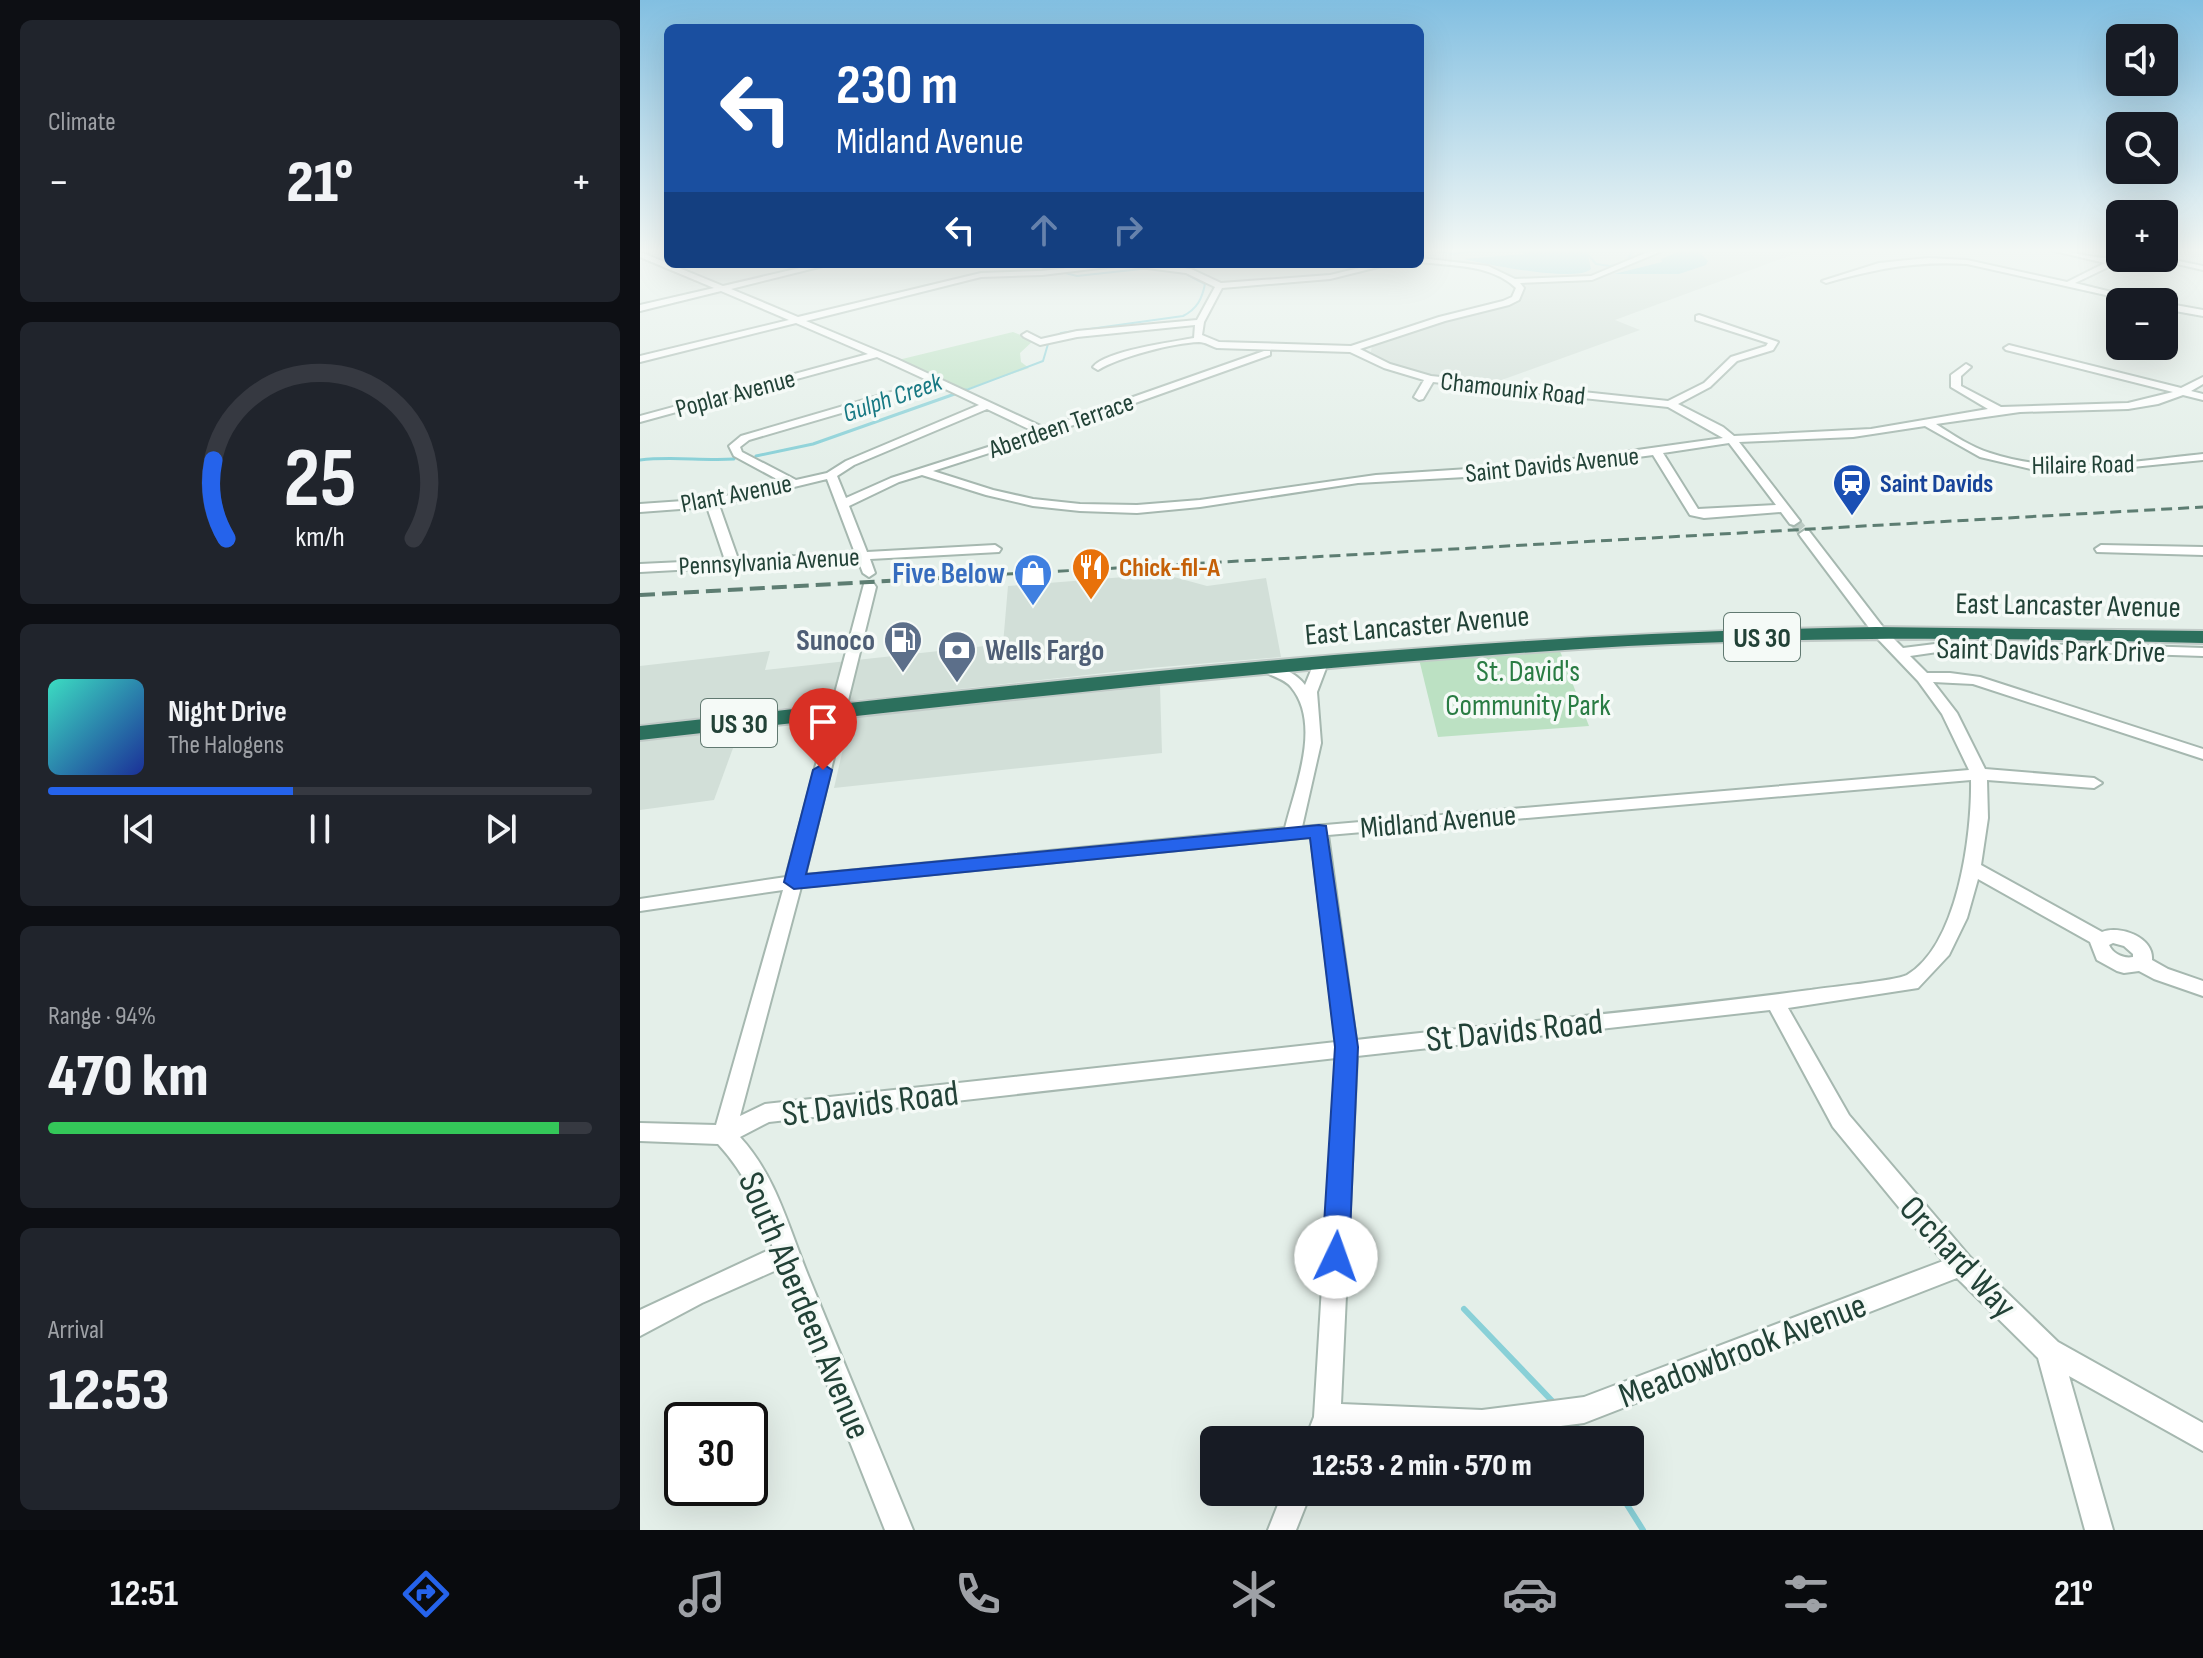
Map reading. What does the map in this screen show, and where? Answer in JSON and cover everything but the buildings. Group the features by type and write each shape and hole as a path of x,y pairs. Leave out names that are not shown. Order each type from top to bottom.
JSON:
{"highway":[{"name":"East Lancaster Avenue","path":"640,733 1266,668 1601,642 1881,634 2203,637"}],"street":[{"path":"640,359 797,320"},
{"path":"800,320 1044,432"},
{"path":"1370,351 1379,339 1438,320"},
{"path":"1670,404 1707,385 1734,359 1770,348 1773,342 1706,320"},
{"path":"1027,335 1040,342 1199,322 1197,336 1201,339"},
{"path":"1098,367 1101,363 1139,351 1201,339"},
{"name":"Chamounix Road","path":"1201,339 1217,345 1370,351 1387,366 1430,379 1670,404 1719,429 1731,439 1794,521"},
{"path":"2009,348 2203,397"},
{"name":"Aberdeen Terrace","path":"843,504 921,471 1044,432 1281,349"},
{"name":"Poplar Avenue","path":"640,419 877,354"},
{"path":"1966,367 1956,375 1956,387 1998,410"},
{"path":"1419,397 1430,379"},
{"path":"2185,392 2203,380"},
{"path":"793,483 738,454 734,446 745,438 936,382"},
{"name":"Saint Davids Avenue","path":"921,471 988,495 1034,505 1107,510 1150,509 1203,505 1360,480 1497,472 1657,453 1731,439 1874,432 1998,410 2104,409 2185,392"},
{"name":"Plant Avenue","path":"640,508 712,503 831,475 850,463 987,405"},
{"name":"Hilaire Road","path":"1925,422 1984,455 2025,466 2065,467 2203,457"},
{"path":"1657,453 1694,512 1704,514 1784,508"},
{"path":"640,1132 724,1135 794,882 869,580 863,556 831,475"},
{"path":"712,503 733,564"},
{"path":"1805,534 1881,634"},
{"name":"Pennsylvania Avenue","path":"640,568 995,549"},
{"path":"2101,549 2203,551"},
{"name":"St Davids Road","path":"724,1135 765,1113 1775,1002 1911,983 1939,955 1958,918 1972,868 1980,818 1979,774 1949,713 1923,678 1881,634"},
{"name":"Saint Davids Park Drive","path":"1900,653 1951,646 2005,651 2080,648 2203,652"},
{"path":"1292,833 1313,743 1310,706 1313,681 1321,663"},
{"path":"1266,668 1295,681 1310,706"},
{"path":"1923,678 1975,680 2203,754"},
{"name":"Midland Avenue","path":"640,905 794,882 1292,833 1979,774 2094,783"},
{"path":"1319,831 1347,1047 1323,1426"},
{"path":"1972,868 2101,940 2101,951 2114,962 2129,966 2142,963 2161,974 2203,989"},
{"name":"Orchard Way","path":"1775,1002 1841,1121 1961,1265 2049,1351 2203,1438"},
{"name":"South Aberdeen Avenue","path":"724,1135 745,1158 767,1195 787,1253 899,1530"},
{"path":"640,1324 672,1304 787,1253"},
{"name":"Meadowbrook Avenue","path":"1402,1426 1482,1423 1584,1410 1961,1265"},
{"path":"2049,1351 2099,1530"},
{"path":"1282,1530 1291,1506"}],"shaded area":[{"path":"1441,320 1616,320 1640,330 1485,386 1409,374 1370,356 1372,346 1382,338"},
{"path":"1163,574 1207,586 1266,578 1281,657 1150,668 640,724 640,666 770,651 765,670 1003,644 1008,586"},
{"path":"1160,686 1162,753 834,788 850,718"},
{"path":"740,729 714,800 640,810 640,740"}],"green space":[{"path":"1013,332 1034,340 1020,353 1021,362 1029,368 958,392 894,361"},
{"name":"St. David's Community Park","path":"1550,645 1560,651 1589,726 1438,737 1418,655"}],"waterway":[{"name":"Gulph Creek","path":"961,392 1043,361 1048,344 1061,333 1151,320"},
{"name":"Gulph Creek","path":"756,456 813,444 966,390"},
{"name":"Gulph Creek","path":"640,460 734,459"},
{"path":"1464,1309 1556,1405"},
{"path":"1628,1506 1643,1530"}],"tunnel":[{"path":"1794,521 1805,534"}],"railway":[{"path":"973,576 2203,507"},
{"path":"640,595 1009,574"}],"place":[{"name":"Saint Davids","path":"1852,517"},
{"name":"Chick-fil-A","path":"1091,601"},
{"name":"Five Below","path":"1033,607"},
{"name":"Sunoco","path":"903,674"},
{"name":"Wells Fargo","path":"957,684"}],"route":[{"path":"823,770 794,882 1319,831 1347,1047 1336,1257"}]}
